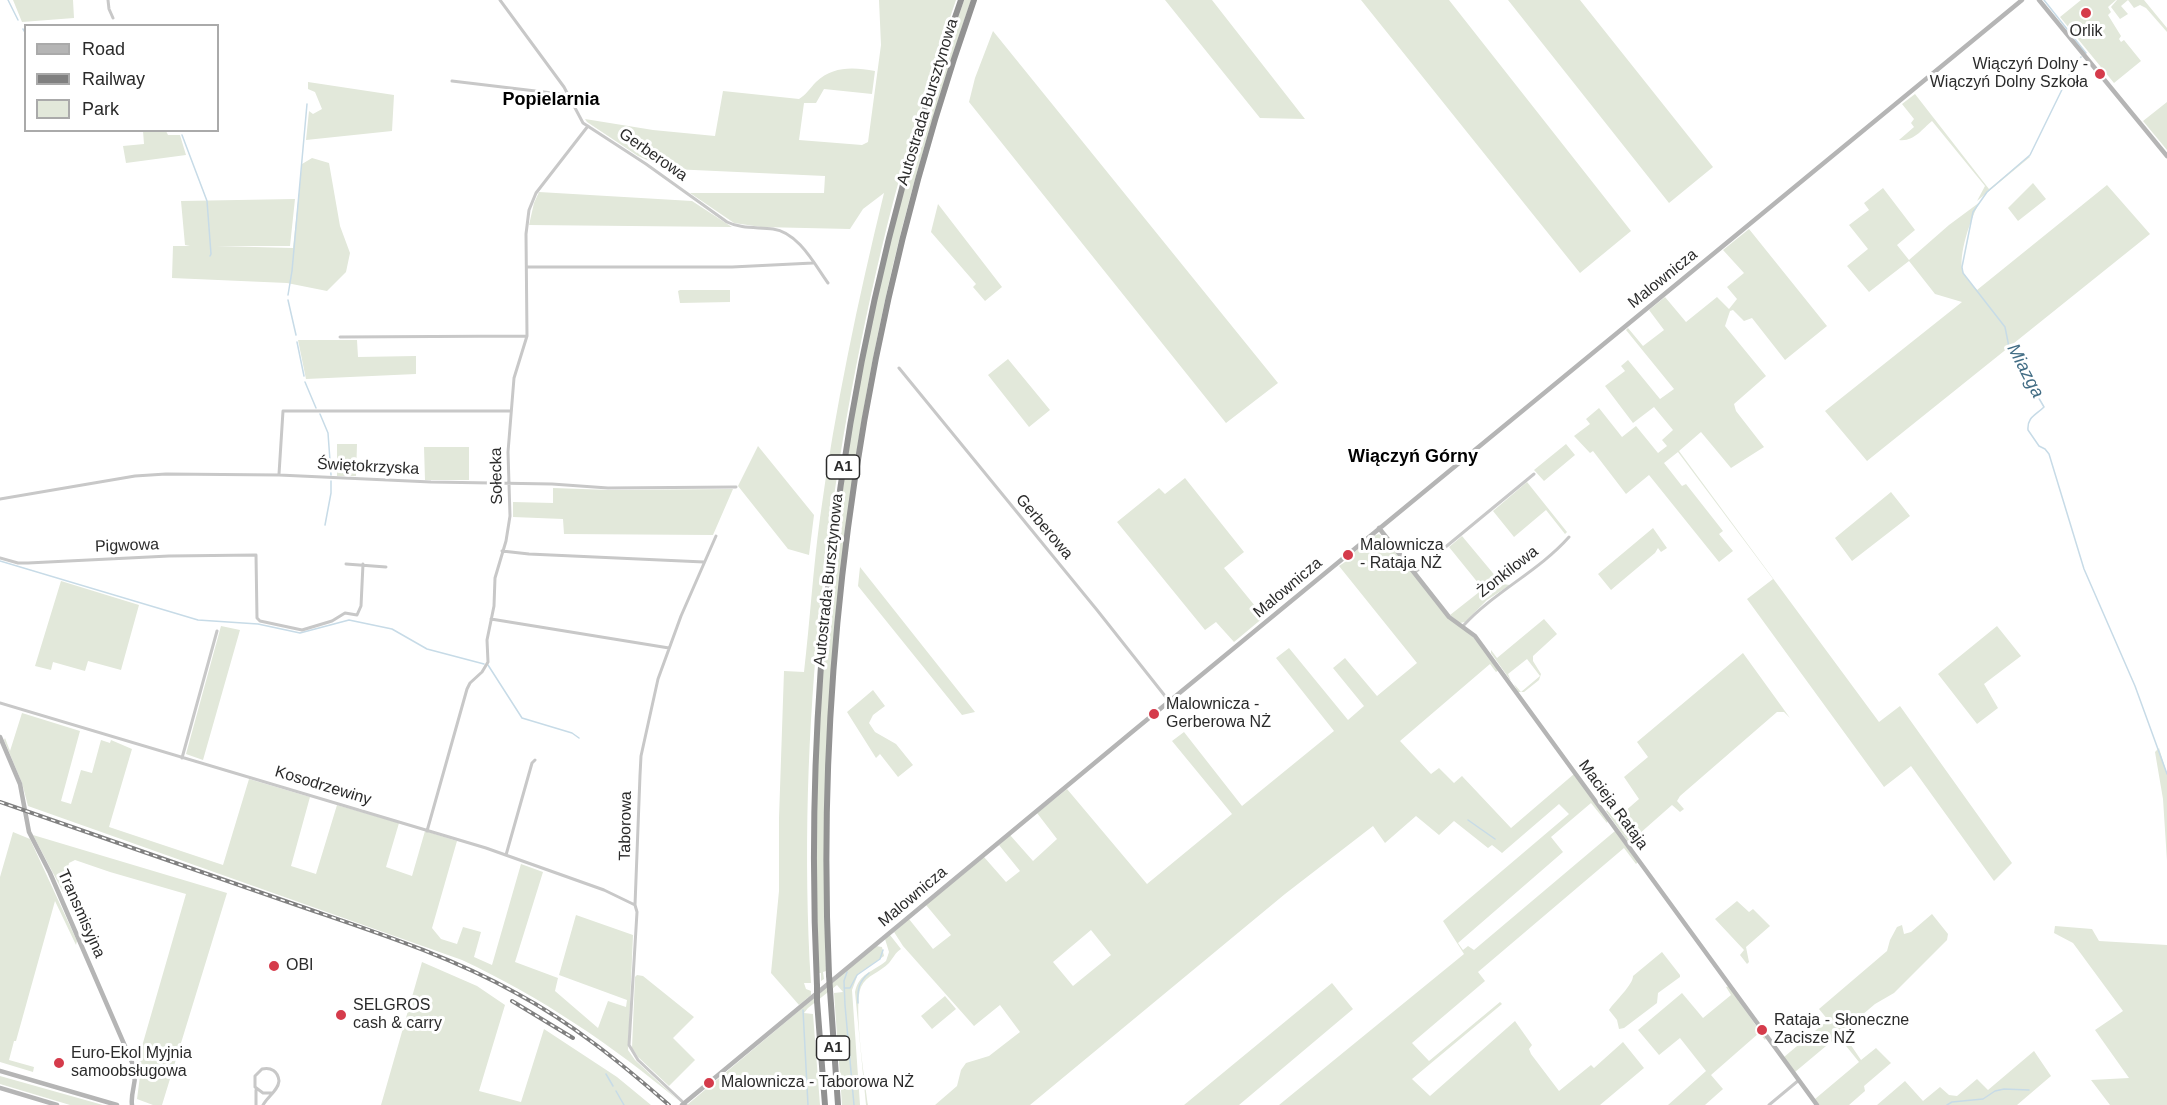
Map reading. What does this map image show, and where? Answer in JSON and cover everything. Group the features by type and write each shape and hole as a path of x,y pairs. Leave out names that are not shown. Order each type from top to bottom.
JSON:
{"highway":[{"name":"Autostrada Bursztynowa","path":"825,1105 817,1001 813,871 816,740 824,619 839,496 864,352 887,245 918,130 961,0"},
{"name":"Autostrada Bursztynowa","path":"838,1105 829,975 826,870 829,741 836,633 853,487 874,364 910,208 938,110 974,0"}],"street":[{"path":"108,0 113,18"},
{"name":"Gerberowa","path":"500,0 569,95 579,118 588,126 727,222 733,225 783,232 801,248 828,284"},
{"name":"Malownicza","path":"684,1104 1169,701 2022,0"},
{"path":"2039,0 2167,156"},
{"path":"452,81 569,95"},
{"name":"Sołecka","path":"427,831 467,689 488,662 488,640 495,602 495,578 510,516 508,452 514,378 527,336 526,234 533,198 588,126"},
{"path":"527,267 732,267 813,263"},
{"path":"340,337 527,336"},
{"name":"Gerberowa","path":"899,368 1097,609 1169,701"},
{"path":"279,475 283,411 511,411"},
{"name":"Świętokrzyska","path":"0,499 135,476 166,474 279,475 431,483 509,483 608,488 736,487"},
{"path":"1414,573 1534,474"},
{"name":"Macieja Rataja","path":"1379,528 1449,616 1474,635 1494,661 1817,1105"},
{"name":"Taborowa","path":"684,1104 638,1060 630,1048 637,915 635,905 641,756 656,690 669,648 716,536"},
{"name":"Żonkilowa","path":"1463,626 1484,605 1569,537"},
{"path":"502,551 704,562"},
{"name":"Pigwowa","path":"0,558 28,563 160,556 256,555 256,618 298,630 332,621 345,613 357,615 361,606 363,564"},
{"path":"346,564 386,567"},
{"path":"491,619 669,648"},
{"path":"182,758 218,631"},
{"name":"Kosodrzewiny","path":"0,704 506,856 604,890 635,905"},
{"name":"Transmisyjna","path":"0,737 20,784 31,836 50,873 134,1067 136,1082 130,1103"},
{"path":"506,856 532,763 535,760"},
{"path":"256,1105 254,1080 256,1074 262,1069 270,1069 277,1073 279,1081 277,1088 263,1105"},
{"path":"0,1071 117,1105"},
{"path":"1769,1105 1799,1080"},
{"path":"0,1088 57,1105"},
{"path":"256,1088 263,1094 272,1093"}],"green space":[{"path":"13,0 73,0 74,18 22,22"},
{"path":"879,0 956,0 894,197 866,318 833,506 821,602 808,792 807,888 811,983 804,983 806,989 811,991 811,995 799,1005 771,973 779,891 784,671 804,672 826,477 856,314 884,193 863,209 850,229 761,227 734,223 690,193 824,193 825,176 672,169 672,162 652,162 638,156 585,119 653,130 715,136 723,91 799,99 829,73 836,70 859,69 875,71 872,94 824,89 816,103 804,103 799,140 862,145 868,142 881,45"},
{"path":"964,0 971,0 923,151 893,266 867,388 854,470 834,636 825,803 826,971 823,972 824,979 821,981 821,973 818,973 816,876 819,741 832,571 847,456 868,342 894,229 925,118"},
{"path":"1165,0 1212,0 1305,119 1260,118"},
{"path":"1361,0 1449,0 1631,231 1580,273"},
{"path":"1508,0 1580,0 1713,167 1669,203"},
{"path":"2081,0 2116,0 2108,7 2111,12 2108,15 2121,36 2119,39 2121,42 2124,40 2141,61 2114,83 2060,17"},
{"path":"2117,0 2128,0 2121,6 2128,14 2120,19 2111,7"},
{"path":"2128,0 2144,0 2167,28 2167,32 2146,8 2140,5 2134,8"},
{"path":"993,31 1278,383 1226,423 969,102 975,78"},
{"path":"308,82 394,95 392,131 306,140 309,111 313,114 322,109 315,92 308,89"},
{"path":"1915,94 1989,189 2030,157 1977,201 1985,186 1932,121 1913,137 1899,140 1914,127 1911,123 1914,119 1902,104"},
{"path":"2167,102 2167,150 2143,121"},
{"path":"143,132 166,132 168,135 180,135 186,155 126,163 123,146 144,144"},
{"path":"312,158 329,163 340,226 350,253 346,272 327,291 287,283 172,278 173,246 190,246 185,245 181,201 295,199 290,246 216,246 293,248 302,164"},
{"path":"2033,183 2046,199 2018,221 2008,208"},
{"path":"2107,185 2150,234 1867,461 1825,411 1962,302 1935,294 1909,261 1869,292 1847,266 1868,249 1849,225 1869,210 1864,203 1883,188 1915,230 1897,245 1909,260 1980,202 1966,236 1962,256 1965,276 1977,290"},
{"path":"539,192 692,201 732,227 529,225"},
{"path":"938,204 1002,287 985,301 973,287 976,284 931,232"},
{"path":"1749,229 1827,326 1785,360 1752,318 1744,321 1733,310 1730,311 1725,326 1766,376 1734,404 1736,411 1764,447 1731,468 1701,432 1679,451 1879,722 1900,706 2012,863 1994,881 1911,766 1884,787 1747,599 1773,579 1678,452 1664,463 1682,486 1686,484 1723,531 1719,534 1733,551 1719,562 1649,475 1626,494 1593,451 1590,453 1574,436 1590,424 1586,419 1599,408 1622,437 1636,426 1658,453 1667,446 1662,440 1673,430 1654,407 1633,423 1605,386 1625,371 1621,366 1628,360 1660,399 1674,389 1626,330 1628,328 1643,346 1664,330 1649,310 1665,297 1686,322 1717,297 1729,309 1737,299 1727,287 1744,273 1723,250"},
{"path":"680,290 730,290 730,302 680,303 678,291"},
{"path":"298,340 357,340 358,357 416,356 416,374 306,379"},
{"path":"1008,359 1050,410 1029,427 988,375"},
{"path":"337,444 357,444 356,476 337,476"},
{"path":"1566,444 1575,455 1544,481 1534,470"},
{"path":"758,446 814,515 809,555 788,549 738,486"},
{"path":"424,447 469,447 469,480 425,480"},
{"path":"1185,478 1244,552 1224,568 1264,617 1234,642 1216,622 1205,630 1117,522 1159,488 1165,494"},
{"path":"1527,482 1567,532 1565,534 1546,510 1514,537 1493,511"},
{"path":"553,488 733,489 713,535 564,534 563,519 513,517 513,502 553,503"},
{"path":"1891,492 1910,516 1852,561 1835,538"},
{"path":"1653,528 1667,548 1661,552 1658,548 1611,590 1598,574"},
{"path":"1379,534 1386,540 1442,611 1474,638 1499,670 1496,672 1490,664 1400,741 1431,774 1439,768 1454,783 1462,776 1511,828 1574,774 1608,820 1607,823 1591,803 1551,837 1563,852 1458,943 1463,950 1468,946 1474,950 1615,831 1638,862 1636,864 1624,848 1478,972 1485,981 1412,1043 1429,1061 1500,1002 1502,1004 1412,1079 1430,1096 1515,1021 1532,1045 1529,1049 1531,1054 1559,1091 1591,1065 1594,1068 1623,1042 1644,1068 1600,1105 1279,1105 1464,954 1443,921 1569,814 1559,804 1502,853 1492,845 1488,848 1454,821 1439,835 1416,816 1385,843 1373,826 1285,894 1030,1105 935,1105 957,1086 961,1070 966,1063 989,1056 1020,1032 1000,1005 974,1026 903,946 894,932 909,919 933,949 951,935 926,905 984,857 1006,882 1020,871 999,845 1010,835 1033,861 1057,839 1037,813 1067,789 1147,884 1232,814 1172,741 1184,732 1242,806 1334,731 1276,658 1289,648 1348,720 1364,706 1333,668 1345,658 1377,696 1417,663 1339,566 1351,558 1351,555 1373,536","holes":["1091,930 1111,955 1073,986 1053,962"]},
{"path":"1462,536 1502,584 1510,585 1487,600 1465,622 1460,623 1450,615 1483,589 1449,547"},
{"path":"860,567 975,712 962,715 858,586"},
{"path":"61,581 139,605 121,670 88,661 85,671 53,662 51,670 35,666"},
{"path":"1544,619 1557,634 1533,656 1533,661 1541,674 1539,680 1521,692 1540,676 1527,659 1508,674 1511,681 1491,650 1497,658"},
{"path":"221,626 240,630 203,760 186,754"},
{"path":"1997,626 2021,656 1984,684 1998,708 1977,724 1938,674"},
{"path":"1743,653 1790,718 1784,712 1777,712 1680,796 1677,801 1684,809 1680,812 1672,805 1630,842 1633,849 1606,811 1615,820 1639,799 1624,777 1648,757 1637,742"},
{"path":"873,690 885,706 873,715 869,723 875,732 896,744 913,765 898,777 880,754 876,758 847,712"},
{"path":"22,713 80,731 61,801 71,804 81,770 92,773 101,740 110,743 111,740 132,749 109,827 223,865 249,779 310,797 291,866 316,874 337,805 399,823 386,867 412,876 425,831 457,841 432,928 441,939 457,944 463,927 481,932 474,957 492,965 521,864 543,872 515,962 558,978 555,991 598,1028 608,1001 626,1007 627,1000 559,975 576,915 633,935 628,1050 635,1060 679,1101 575,1023 520,990 462,960 28,806 22,783 4,740 5,738 10,751"},
{"path":"2159,748 2167,774 2167,861 2163,799 2155,752"},
{"path":"13,832 30,839 77,941 76,945 55,901 9,1060 34,1067 33,1072 0,1062 0,877"},
{"path":"33,835 227,893 162,1105 153,1105 137,1099 140,1076 135,1062 138,1060 186,894 75,860 69,863 63,892"},
{"path":"1737,901 1749,912 1753,909 1770,926 1746,947 1749,962 1747,964 1740,955 1744,950 1715,919"},
{"path":"1932,914 1948,934 1947,940 1894,993 1875,1004 1842,1032 1861,1060 1876,1048 1891,1063 1864,1086 1865,1091 1849,1105 1819,1105 1815,1099 1859,1062 1838,1036 1795,1072 1784,1057 1828,1020 1819,1009 1887,951 1897,927 1902,925 1904,934 1911,932"},
{"path":"2055,926 2092,929 2099,941 2167,945 2167,1105 2110,1105 2091,1080 2129,1078 2095,1030 2123,1011 2073,943 2054,933"},
{"path":"890,935 901,949 886,966 870,977 861,987 858,1010 860,1042 855,992 863,977 886,961 889,952 885,939"},
{"path":"876,946 882,947 884,956 858,974 852,990 860,1105 842,1105 834,993 843,992 837,985 804,1013 813,1014 820,1105 687,1105"},
{"path":"1662,952 1680,977 1658,993 1657,1003 1624,1028 1619,1029 1617,1020 1609,1010 1627,988 1633,976"},
{"path":"422,962 477,986 505,1005 479,1091 521,1102 544,1029 617,1077 651,1105 381,1105"},
{"path":"643,976 694,1017 673,1038 695,1060 669,1086 638,1057 632,1048 635,977"},
{"path":"1332,983 1353,1009 1239,1105 1184,1105"},
{"path":"1729,986 1766,1038 1765,1040 1759,1033 1711,1075 1723,1089 1705,1105 1668,1105 1706,1071 1680,1038 1659,1055 1638,1030 1682,993 1703,1018 1731,995 1726,987"},
{"path":"945,996 956,1009 932,1029 921,1016"},
{"path":"860,1046 868,1105 866,1105"},
{"path":"2034,1051 2051,1076 2017,1105 1877,1105 1905,1081 1923,1101 1940,1087 1949,1095 1957,1096 1977,1079 1988,1090"},
{"path":"0,1076 103,1105 70,1105 0,1084"}],"waterway":[{"path":"8,0 18,20"},
{"name":"Miazga","path":"2044,0 2086,53"},
{"name":"Miazga","path":"2081,57 2074,65 2030,155 1987,192 1973,212 1962,267 1963,273 2005,327 2009,347 2044,407 2031,419 2028,430 2039,446 2049,454 2084,569 2135,686 2167,774"},
{"path":"288,295 307,104"},
{"path":"182,135 207,201 210,256"},
{"path":"288,300 296,335"},
{"path":"297,342 304,376"},
{"path":"305,382 316,408"},
{"path":"320,414 328,433 331,475"},
{"path":"325,525 331,481"},
{"path":"0,561 198,620 258,624 300,633 349,620 392,629 427,649 484,664"},
{"path":"488,665 522,718 572,733 579,738"},
{"path":"1468,820 1495,839"},
{"path":"844,988 850,988 857,975 880,959 883,950"},
{"path":"847,972 844,981 845,1005 854,1105"},
{"path":"858,1003 859,986 869,973"},
{"path":"803,1010 808,1105"},
{"path":"606,1074 613,1086"},
{"path":"1947,1105 1952,1102 1983,1099 1995,1091 2004,1089 2029,1090"},
{"path":"616,1091 624,1105"}],"railway":[{"path":"0,802 375,932 461,966 516,993 557,1017 614,1059 669,1105"},
{"path":"512,1001 573,1038"}],"place":[{"name":"Orlik","path":"2086,13"},
{"name":"Wiączyń Dolny - Wiączyń Dolny Szkoła","path":"2100,74"},
{"name":"Malownicza - Rataja NŻ","path":"1348,555"},
{"name":"Malownicza - Gerberowa NŻ","path":"1154,714"},
{"name":"OBI","path":"274,966"},
{"name":"SELGROS cash & carry","path":"341,1015"},
{"name":"Rataja - Słoneczne Zacisze NŻ","path":"1762,1030"},
{"name":"Euro-Ekol Myjnia samoobsługowa","path":"59,1063"},
{"name":"Malownicza - Taborowa NŻ","path":"709,1083"}],"district":[{"name":"Popielarnia","path":"551,100"},
{"name":"Wiączyń Górny","path":"1413,457"}]}
